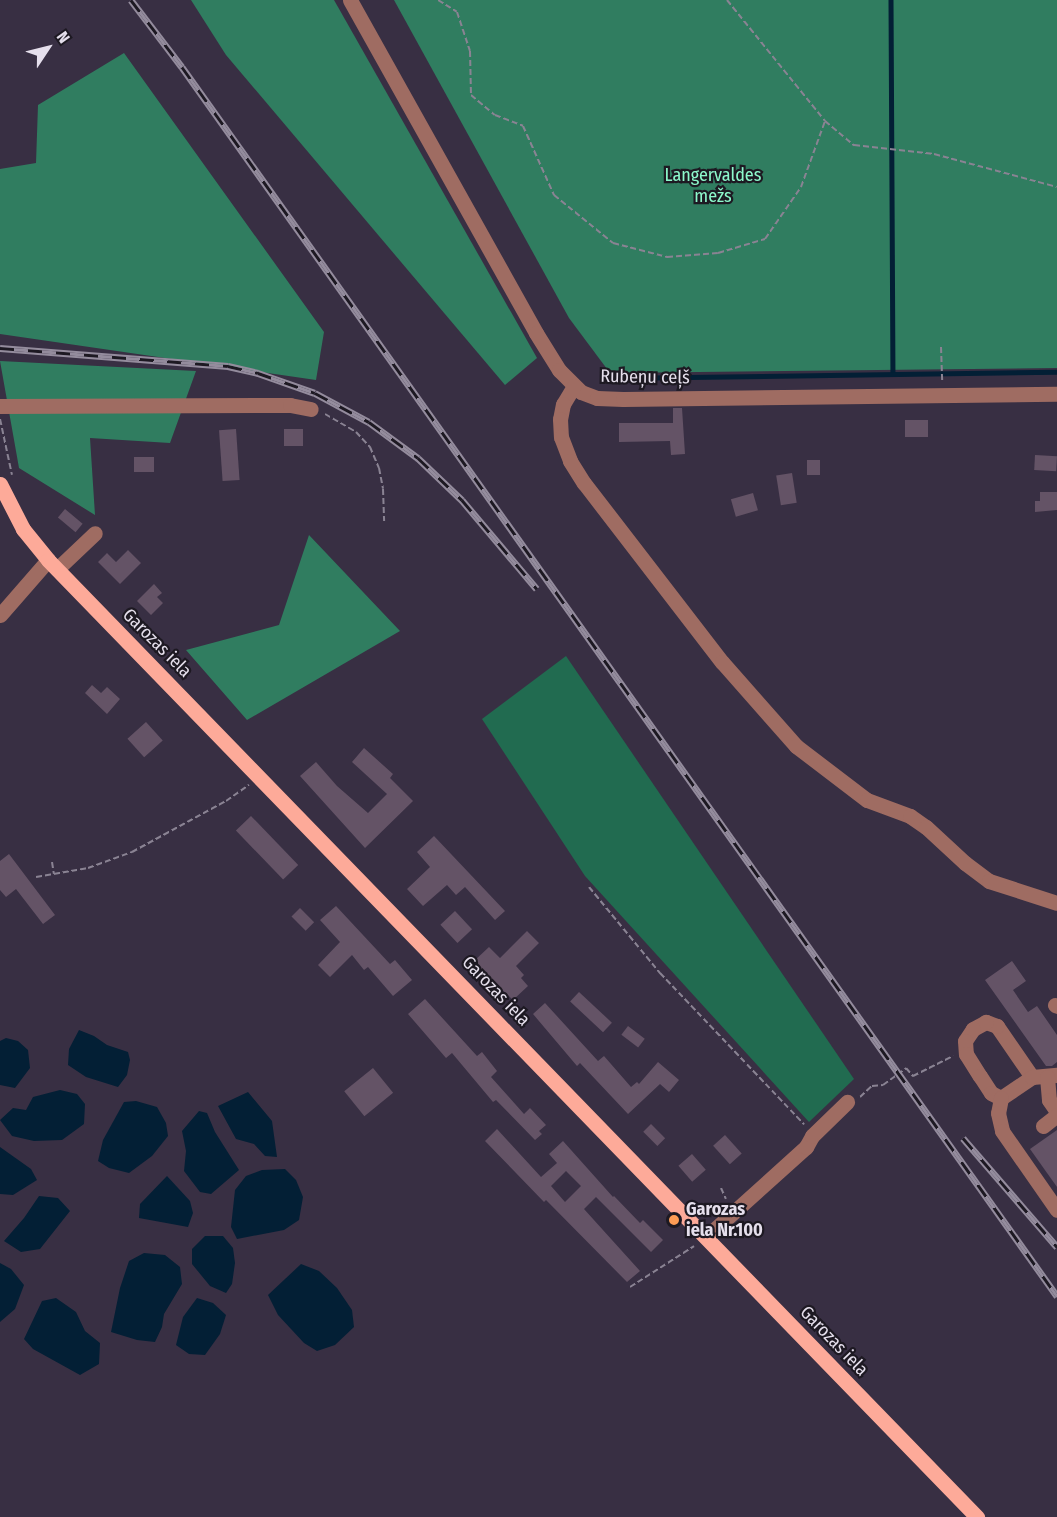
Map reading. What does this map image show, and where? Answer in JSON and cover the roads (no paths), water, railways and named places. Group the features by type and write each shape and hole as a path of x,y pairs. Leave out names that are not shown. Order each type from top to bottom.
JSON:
{"main road":[{"name":"Garozas iela","path":"0,484 23,529 53,564 977,1517"}],"street":[{"name":"Rubeņu ceļš","path":"350,0 536,333 559,370 581,392 597,398 623,399 1057,394"},
{"path":"574,386 563,405 560,419 561,437 570,461 584,483 722,662 796,746 867,800 910,816 926,827 965,863 989,881 1057,903"},
{"path":"0,406 290,405 311,408"},
{"path":"0,615 53,564 95,533"},
{"path":"1001,1098 991,1093 966,1054 965,1041 973,1029 986,1022 997,1026 1045,1076 1049,1100 1057,1114 1043,1126"},
{"path":"1001,1098 1045,1076"},
{"path":"1001,1098 998,1113 1002,1131 1057,1210"},
{"path":"706,1237 806,1147 812,1136 847,1102"}],"water":[{"path":"79,1030 107,1045 128,1052 130,1060 127,1075 118,1087 86,1077 68,1065 69,1049"},
{"path":"6,1038 18,1041 28,1050 30,1068 15,1088 0,1085 0,1041"},
{"path":"60,1090 77,1094 85,1104 84,1124 62,1140 34,1141 12,1136 0,1120 13,1108 26,1110 33,1097"},
{"path":"248,1092 272,1121 277,1157 265,1156 254,1144 236,1139 218,1106"},
{"path":"136,1101 157,1107 166,1123 168,1136 152,1156 129,1173 109,1168 98,1161 103,1140 124,1102"},
{"path":"199,1111 207,1113 215,1132 239,1170 211,1194 200,1192 184,1171 186,1151 182,1131"},
{"path":"0,1147 31,1169 37,1180 13,1195 0,1194"},
{"path":"285,1169 296,1180 303,1197 299,1220 284,1230 237,1239 231,1227 235,1190 246,1176 262,1170"},
{"path":"167,1176 190,1201 193,1213 188,1227 139,1218 140,1204"},
{"path":"39,1196 58,1198 70,1211 40,1249 21,1252 4,1241"},
{"path":"205,1236 223,1236 233,1248 235,1263 232,1284 226,1293 210,1286 192,1264 192,1249"},
{"path":"144,1253 165,1255 180,1267 182,1284 164,1314 162,1327 155,1342 137,1340 111,1332 120,1288 129,1261"},
{"path":"0,1263 11,1269 24,1285 15,1309 0,1322"},
{"path":"301,1264 319,1271 337,1288 352,1310 354,1327 335,1345 317,1351 304,1343 278,1315 268,1295"},
{"path":"56,1298 76,1312 85,1331 100,1343 99,1364 80,1375 33,1349 24,1339 42,1301"},
{"path":"197,1298 213,1303 226,1315 220,1334 205,1355 189,1354 176,1345 183,1317"}],"waterway":[{"path":"891,0 893,374"},
{"path":"612,378 1057,372"}],"railway":[{"path":"131,0 182,67 1057,1296"},
{"path":"0,348 228,366 258,373 315,393 369,422 418,458 462,500 537,589"},
{"path":"963,1138 1057,1247"}],"place":[{"name":"Garozas iela Nr.100","path":"674,1220"}],"park label":[{"name":"Langervaldes mežs","path":"713,186"}]}
